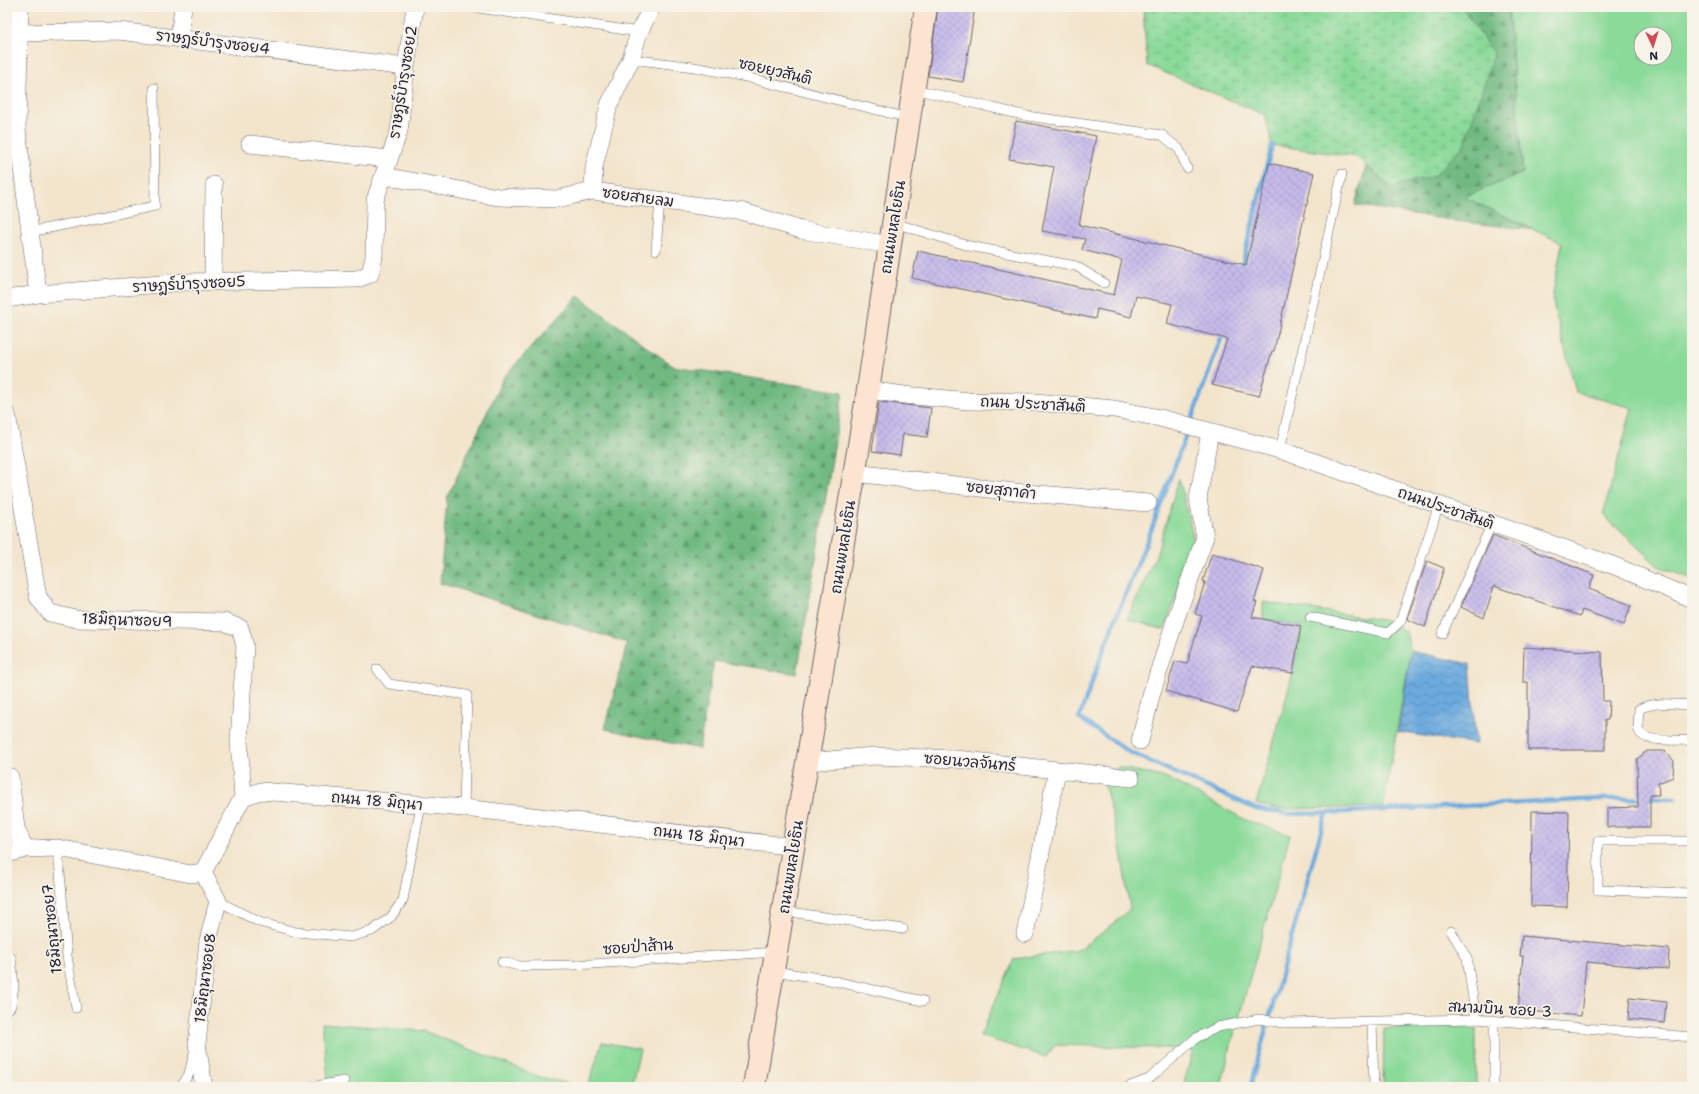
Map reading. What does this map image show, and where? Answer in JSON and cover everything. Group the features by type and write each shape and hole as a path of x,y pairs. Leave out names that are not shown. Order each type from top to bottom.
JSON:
{"main road":[{"name":"ถนนพหลโยธิน","path":"754,1087 855,474 926,7"}],"street":[{"path":"20,7 17,130 38,294"},
{"path":"179,38 183,7"},
{"name":"ราษฎร์บำรุงซอย2","path":"370,274 374,257 375,200 399,131 406,67 415,7"},
{"path":"593,191 594,167 609,105 631,59 640,32 652,7"},
{"name":"ราษฎร์บำรุงซอย4","path":"19,34 119,31 406,67"},
{"path":"250,144 389,159"},
{"name":"ซอยสายลม","path":"384,176 498,197 557,199 593,191 660,200 744,212 801,230 890,245"},
{"path":"213,281 214,185"},
{"name":"ราษฎร์บำรุงซอย5","path":"7,299 38,294 186,282 357,279 370,274"},
{"name":"ถนน ประชาสันติ","path":"868,390 962,400 1035,402 1114,409 1197,428"},
{"name":"18มิถุนาซอย9","path":"7,414 38,597 50,613 76,619 224,622 240,628 245,646 239,741 243,797"},
{"path":"1140,741 1152,692 1176,618 1205,537 1198,499 1197,428"},
{"name":"ถนนประชาสันติ","path":"1197,428 1280,450 1492,523 1615,566 1692,599"},
{"name":"ซอยสุภาคำ","path":"855,474 1021,492 1148,503"},
{"name":"ซอยนวลจันทร์","path":"808,762 873,756 956,759 1131,778"},
{"path":"1025,934 1056,770"},
{"path":"10,777 16,828 25,849"},
{"name":"ถนน 18 มิถุนา","path":"243,797 261,791 464,808 794,847"},
{"path":"203,872 243,797"},
{"path":"7,854 25,849 58,848 191,874 203,872"},
{"path":"203,872 218,901"},
{"name":"18มิถุนาซอย8","path":"204,1087 197,1044 208,941 218,901"},
{"path":"7,959 10,986 7,1005"}],"lane":[{"path":"472,7 640,32"},
{"name":"ซอยยุวสันติ","path":"631,59 694,67 746,77 910,118"},
{"path":"30,232 155,206 154,88"},
{"path":"914,89 1027,116 1162,135 1179,149 1187,168"},
{"path":"1280,450 1342,174"},
{"path":"656,250 660,200"},
{"path":"894,223 970,246 1076,266 1104,283"},
{"path":"1310,617 1388,633 1400,622 1439,505"},
{"path":"1442,634 1492,523"},
{"path":"377,669 389,684 467,695 464,808"},
{"path":"1692,705 1653,704 1639,709 1638,730 1641,735 1649,739 1692,740"},
{"path":"218,901 259,922 296,932 351,937 372,931 390,917 403,900 421,805"},
{"path":"1692,841 1598,841 1598,890 1692,893"},
{"name":"18มิถุนาซอย7","path":"58,848 67,956 76,1008"},
{"path":"784,911 903,929"},
{"path":"1452,931 1468,958 1476,1019"},
{"name":"ซอยป่าส้าน","path":"502,962 519,966 775,961 825,979 923,1000"},
{"name":"สนามบิน ซอย 3","path":"1128,1087 1149,1079 1202,1035 1218,1027 1262,1020 1280,1022 1372,1022 1476,1019 1692,1037"},
{"path":"1494,1021 1494,1087"},
{"path":"1372,1022 1374,1087"},
{"path":"181,1087 189,1074 197,1044"},
{"path":"311,1087 344,1081"}],"green space":[{"path":"1143,7 1378,7 1395,12 1413,12 1423,7 1462,7 1494,54 1464,145 1434,176 1391,187 1357,157 1272,145 1265,115 1147,65"},
{"path":"1378,7 1423,7 1413,12 1395,12"},
{"path":"1462,7 1508,7 1523,173 1464,197 1535,230 1456,221 1355,205 1366,166 1391,187 1494,54"},
{"path":"1508,7 1692,7 1692,579 1658,566 1603,515 1632,408 1576,392 1552,299 1562,243 1463,197 1523,173"},
{"path":"578,296 673,366 843,392 797,674 714,661 699,749 605,729 627,643 440,583 447,498 503,378"},
{"path":"1179,478 1195,545 1164,630 1127,619 1157,553"},
{"path":"1263,602 1389,621 1406,632 1411,651 1383,807 1279,809 1256,804 1293,673 1301,626 1263,619"},
{"path":"1118,767 1167,778 1246,820 1290,835 1229,1053 1221,1087 1183,1087 1193,1049 1055,1045 1046,1057 980,1036 1014,959 1078,950 1106,930 1130,909 1120,846 1105,786"},
{"path":"1476,1019 1476,1087 1383,1087 1384,1029"},
{"path":"322,1023 424,1031 540,1077 584,1087 329,1087"},
{"path":"602,1042 640,1049 631,1087 588,1087"}],"water":[{"path":"1411,651 1470,664 1476,744 1398,732"}],"building":[{"path":"938,7 975,7 963,82 928,76"},
{"path":"1016,121 1096,136 1079,225 1246,265 1269,163 1314,173 1274,351 1272,351 1259,396 1212,385 1227,339 1167,324 1172,304 1136,296 1131,317 1097,309 1095,319 912,278 918,251 1114,295 1122,260 1082,250 1085,239 1042,231 1054,167 1009,159"},
{"path":"879,402 931,408 927,437 903,434 900,455 872,451"},
{"path":"1493,535 1594,575 1589,589 1631,605 1624,625 1582,610 1580,616 1494,586 1484,618 1461,607"},
{"path":"1212,553 1264,570 1254,602 1257,602 1252,617 1301,626 1293,673 1252,666 1237,712 1166,691 1175,661 1187,664 1202,616 1195,614"},
{"path":"1427,561 1444,568 1425,627 1407,619"},
{"path":"1524,647 1602,652 1603,701 1609,701 1608,720 1605,720 1605,750 1528,750 1528,682 1523,682"},
{"path":"1647,751 1665,751 1674,761 1673,777 1658,783 1659,795 1650,795 1650,827 1607,827 1607,808 1638,807 1637,759"},
{"path":"1532,811 1569,812 1567,907 1531,906"},
{"path":"1522,936 1669,949 1668,969 1586,962 1581,1016 1518,1010 1523,956 1520,956"},
{"path":"1630,998 1666,1002 1664,1023 1628,1019"}],"waterway":[{"path":"1241,270 1272,145"},
{"path":"1223,333 1151,531 1109,635 1079,718 1129,752 1256,809 1290,814 1326,813"},
{"path":"1250,1087 1326,813 1600,799 1675,798"}]}
